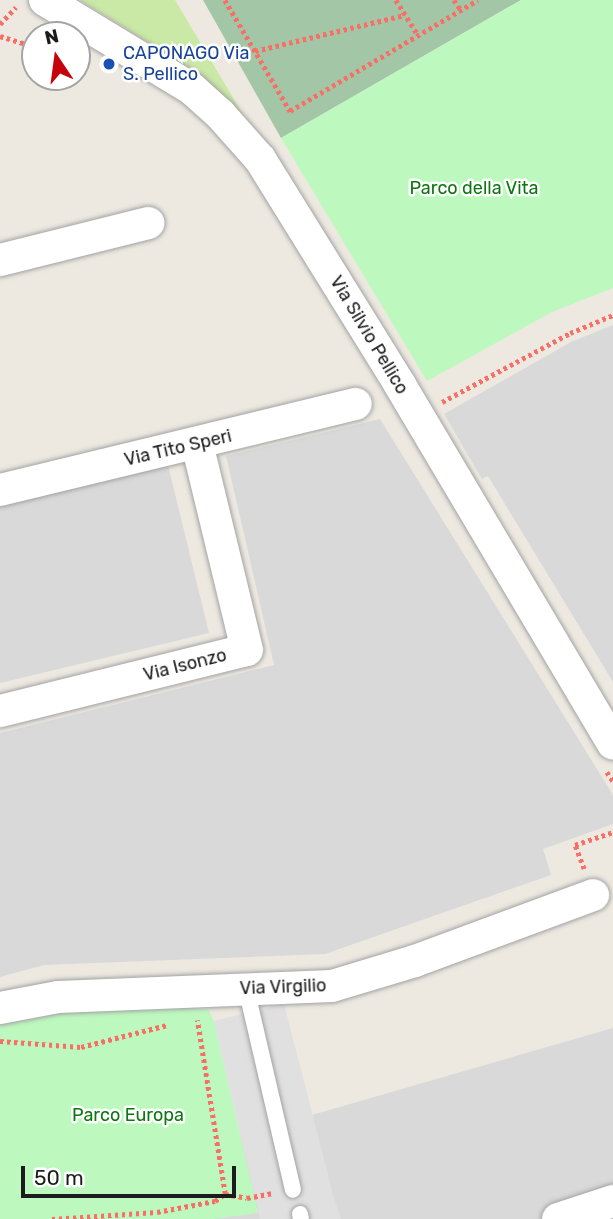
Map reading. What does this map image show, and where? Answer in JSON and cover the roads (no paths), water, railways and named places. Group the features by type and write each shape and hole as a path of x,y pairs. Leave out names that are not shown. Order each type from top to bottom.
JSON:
{"street":[{"name":"Via Silvio Pellico","path":"45,0 179,79 206,101 247,143 276,181 613,744"},
{"path":"0,260 148,223"},
{"name":"Via Tito Speri","path":"0,490 356,404"},
{"name":"Via Isonzo","path":"0,711 247,650 197,444"},
{"name":"Via Virgilio","path":"0,1007 58,997 248,997 332,986 362,978 593,895"},
{"path":"558,1219 613,1201"}],"lane":[{"path":"248,997 293,1189"}],"place":[{"name":"CAPONAGO Via S. Pellico","path":"109,64"}],"park label":[{"name":"Parco della Vita","path":"474,188"},
{"name":"Parco Europa","path":"128,1115"}]}
